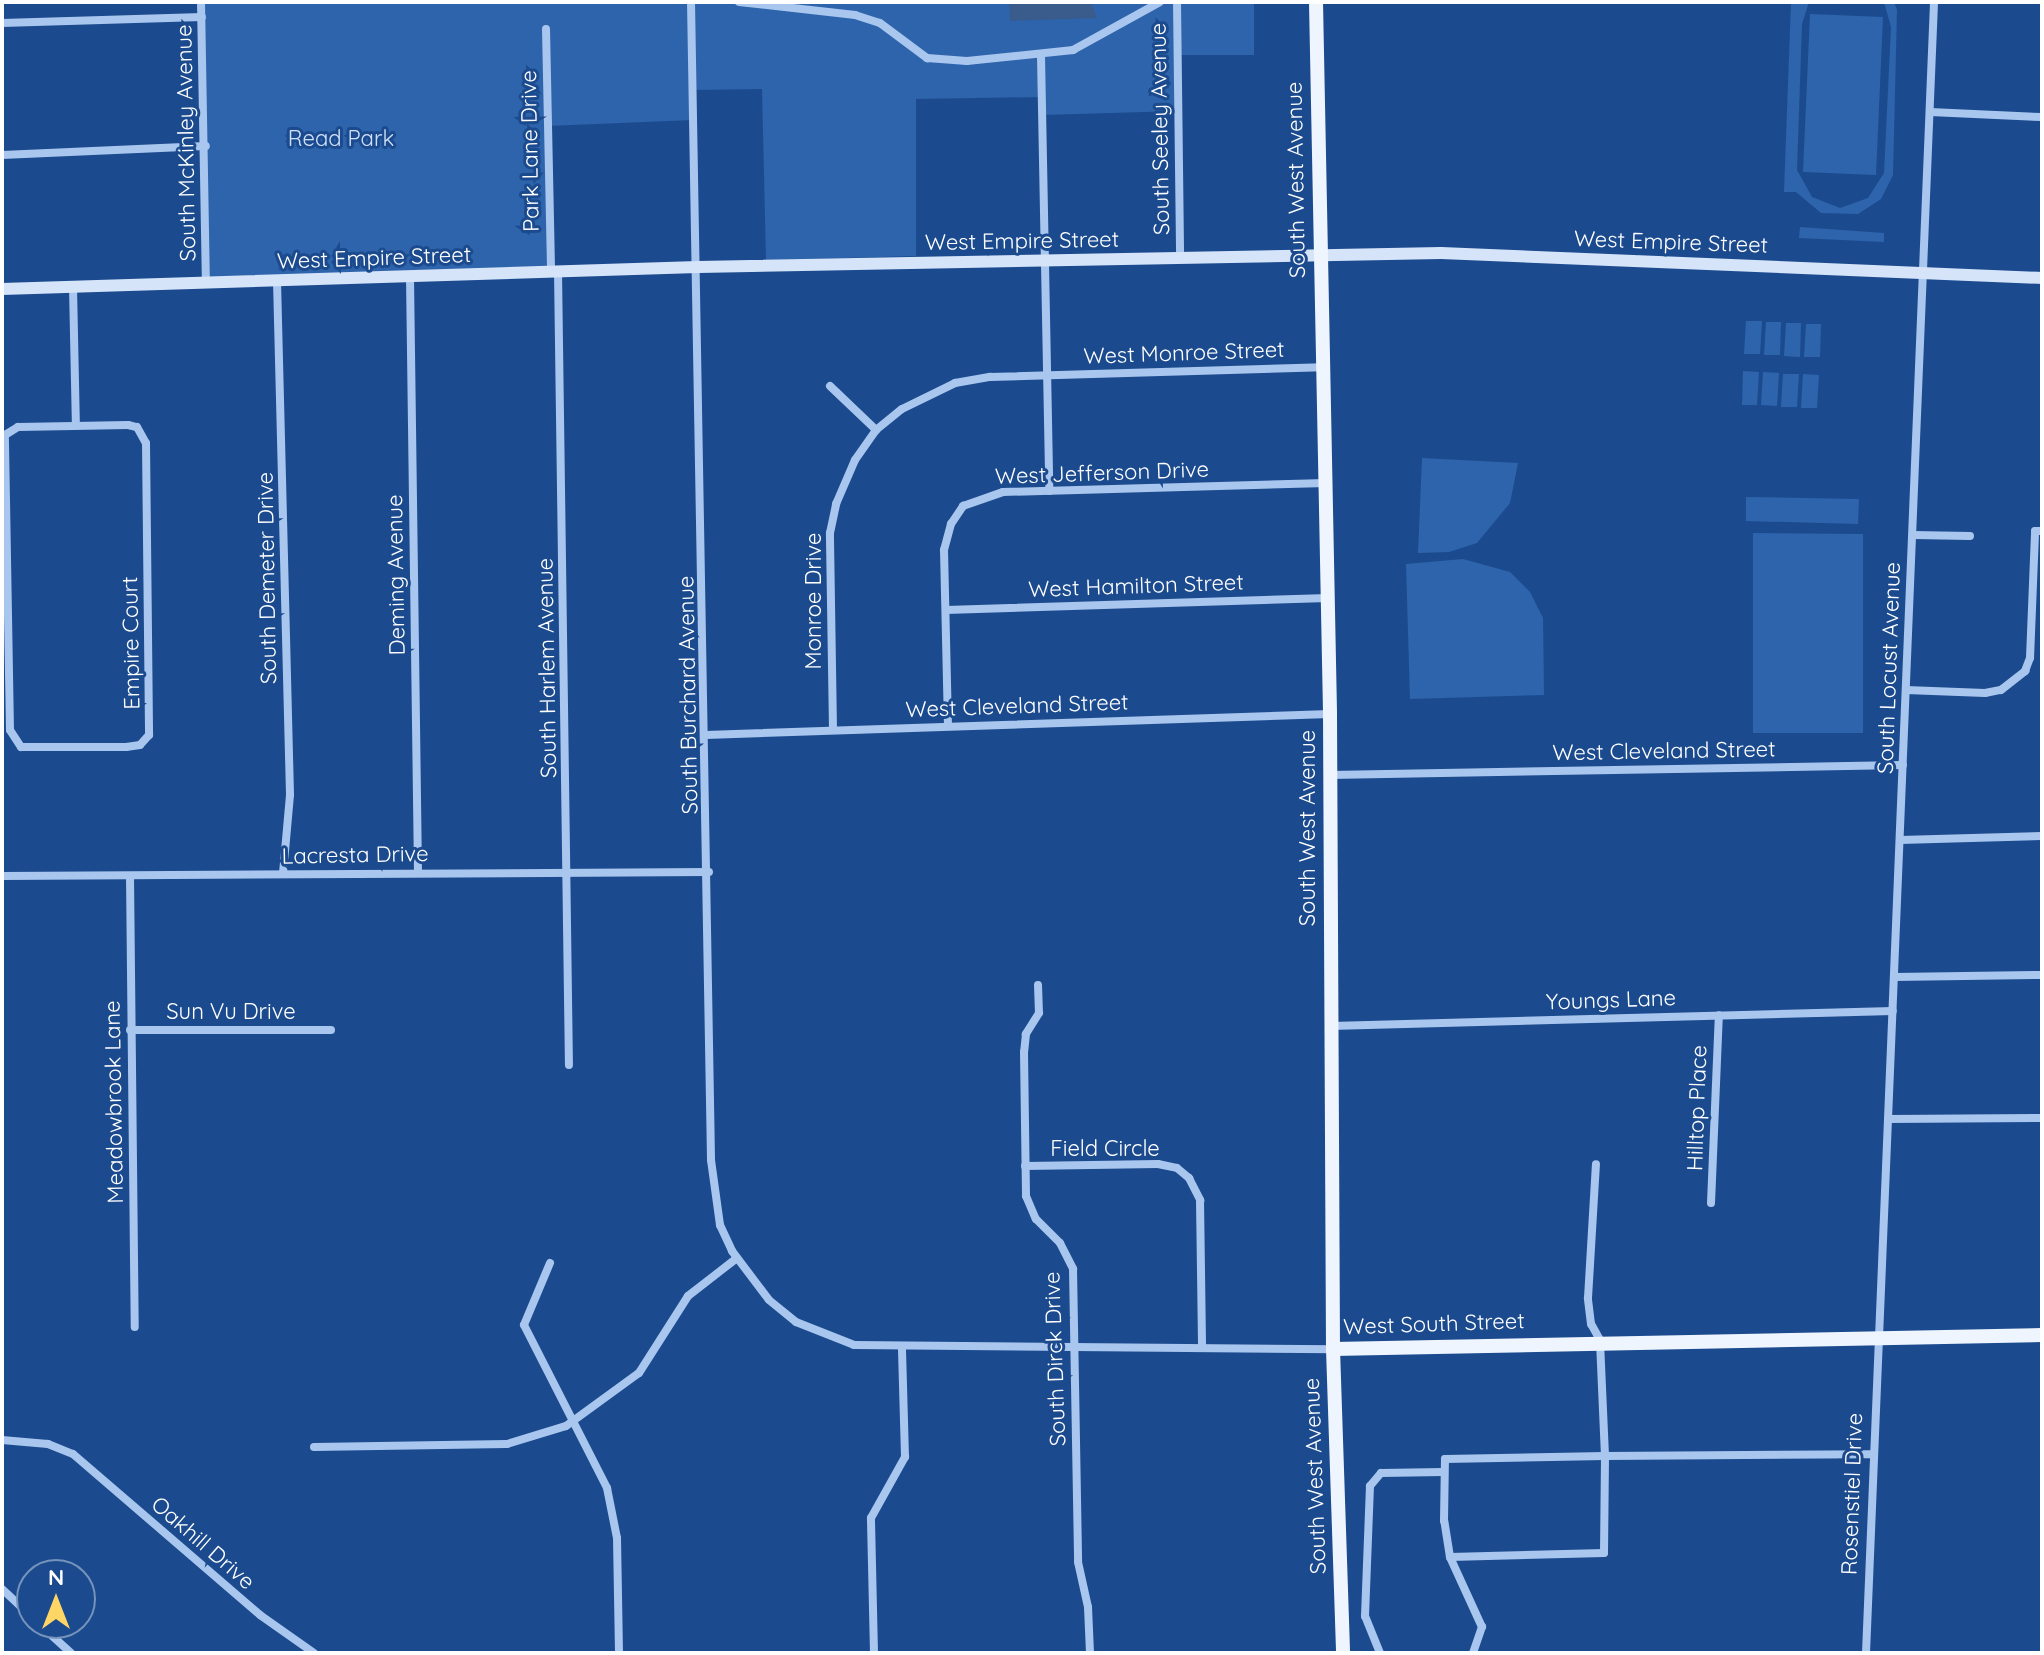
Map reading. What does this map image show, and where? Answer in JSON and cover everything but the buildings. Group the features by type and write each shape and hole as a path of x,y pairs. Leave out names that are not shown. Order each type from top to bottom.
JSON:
{"main road":[{"name":"South West Avenue","path":"1316,2 1318,254 1330,714 1333,1349 1343,1653"},
{"name":"West Empire Street","path":"2,289 698,267 1441,253 2042,278"},
{"name":"West South Street","path":"1333,1349 1600,1340 2042,1335"}],"street":[{"name":"South McKinley Avenue","path":"201,2 206,146 206,283"},
{"name":"South Burchard Avenue","path":"691,2 713,1193 720,1225 737,1258 769,1300 796,1322 829,1339"},
{"path":"739,2 880,23 927,58 1041,56 1100,39 1160,2"},
{"name":"South Seeley Avenue","path":"1177,2 1180,256"},
{"name":"South Locust Avenue","path":"1877,1336 1934,2"},
{"path":"2,23 202,17"},
{"name":"Park Lane Drive","path":"546,29 555,271"},
{"path":"1041,56 1049,491"},
{"path":"1930,112 2042,117"},
{"path":"2,155 206,146"},
{"name":"South Harlem Avenue","path":"555,271 569,873 569,1065"},
{"name":"Deming Avenue","path":"410,277 418,872"},
{"name":"South Demeter Drive","path":"277,281 290,795 283,874"},
{"path":"73,287 76,425"},
{"name":"West Monroe Street","path":"1048,375 1322,367"},
{"name":"Monroe Drive","path":"833,730 830,533 844,479 876,430 925,395 955,383 1048,375"},
{"path":"830,386 876,430"},
{"name":"Empire Court","path":"76,425 137,427 146,443 149,735 140,745 126,747 32,749 21,747 10,730 5,435 18,427 76,425"},
{"name":"West Jefferson Drive","path":"948,726 944,550 963,506 983,496 1049,491 1326,483"},
{"path":"1906,690 1985,693 2001,690 2025,671 2030,658 2039,531"},
{"path":"1913,535 1970,536"},
{"name":"West Hamilton Street","path":"946,610 1328,598"},
{"name":"West Cleveland Street","path":"706,735 1330,714"},
{"name":"West Cleveland Street","path":"1330,775 1903,765"},
{"path":"1900,840 2042,836"},
{"name":"Lacresta Drive","path":"2,876 709,872"},
{"name":"Meadowbrook Lane","path":"130,876 135,1327"},
{"path":"1894,977 2042,975"},
{"name":"South Dirck Drive","path":"1038,985 1039,1013 1026,1034 1024,1052 1026,1196 1036,1219 1060,1243 1073,1269 1078,1562 1088,1607 1090,1653"},
{"name":"Youngs Lane","path":"1331,1026 1893,1011"},
{"name":"Hilltop Place","path":"1711,1203 1719,1015"},
{"name":"Sun Vu Drive","path":"130,1030 331,1030"},
{"path":"1888,1119 2042,1118"},
{"path":"1450,1557 1604,1553 1605,1456 1600,1340 1591,1324 1588,1298 1596,1164"},
{"name":"Field Circle","path":"1025,1166 1177,1168 1197,1189 1201,1215 1202,1348"},
{"path":"314,1447 507,1444 575,1421 639,1373 693,1289 737,1258"},
{"path":"550,1263 524,1325 607,1488 614,1516 619,1653"},
{"name":"Rosenstiel Drive","path":"1866,1653 1877,1336"},
{"name":"West South Street","path":"829,1339 902,1349 1333,1349"},
{"path":"874,1653 871,1518 905,1457 902,1349"},
{"name":"Oakhill Drive","path":"2,1440 48,1444 73,1454 260,1615 314,1653"},
{"path":"1473,1653 1481,1640 1480,1613 1450,1557 1443,1472 1445,1459 1871,1454"},
{"path":"1380,1653 1365,1616 1370,1486 1381,1473 1443,1472"},
{"path":"56,1639 71,1653"}],"green space":[{"name":"Read Park","path":"202,2 1254,2 1254,55 1178,55 1179,111 1042,115 1041,97 916,99 916,256 766,260 762,89 693,90 693,120 547,126 551,272 206,278"},
{"path":"1791,2 1809,2 1802,24 1797,170 1812,197 1840,208 1868,198 1884,173 1891,27 1884,2 1894,2 1897,10 1893,175 1881,199 1858,214 1821,213 1796,192 1784,192"},
{"path":"1810,14 1883,17 1876,175 1803,172"},
{"path":"1800,227 1884,233 1884,242 1799,238"},
{"path":"1746,321 1762,321 1760,354 1744,354"},
{"path":"1766,322 1781,322 1780,355 1764,355"},
{"path":"1786,323 1801,323 1800,357 1784,356"},
{"path":"1806,324 1821,324 1820,357 1804,357"},
{"path":"1743,371 1759,372 1757,405 1742,405"},
{"path":"1763,372 1779,373 1777,406 1761,405"},
{"path":"1783,374 1799,374 1797,407 1781,407"},
{"path":"1803,374 1819,375 1817,408 1801,408"},
{"path":"1422,458 1518,463 1510,503 1477,543 1449,552 1418,553"},
{"path":"1746,497 1859,499 1858,524 1746,521"},
{"path":"1753,533 1863,534 1863,733 1753,733"},
{"path":"1463,559 1510,572 1530,592 1543,618 1544,695 1410,699 1406,564"}],"shaded area":[{"path":"1009,2 1091,2 1097,18 1010,21"}]}
